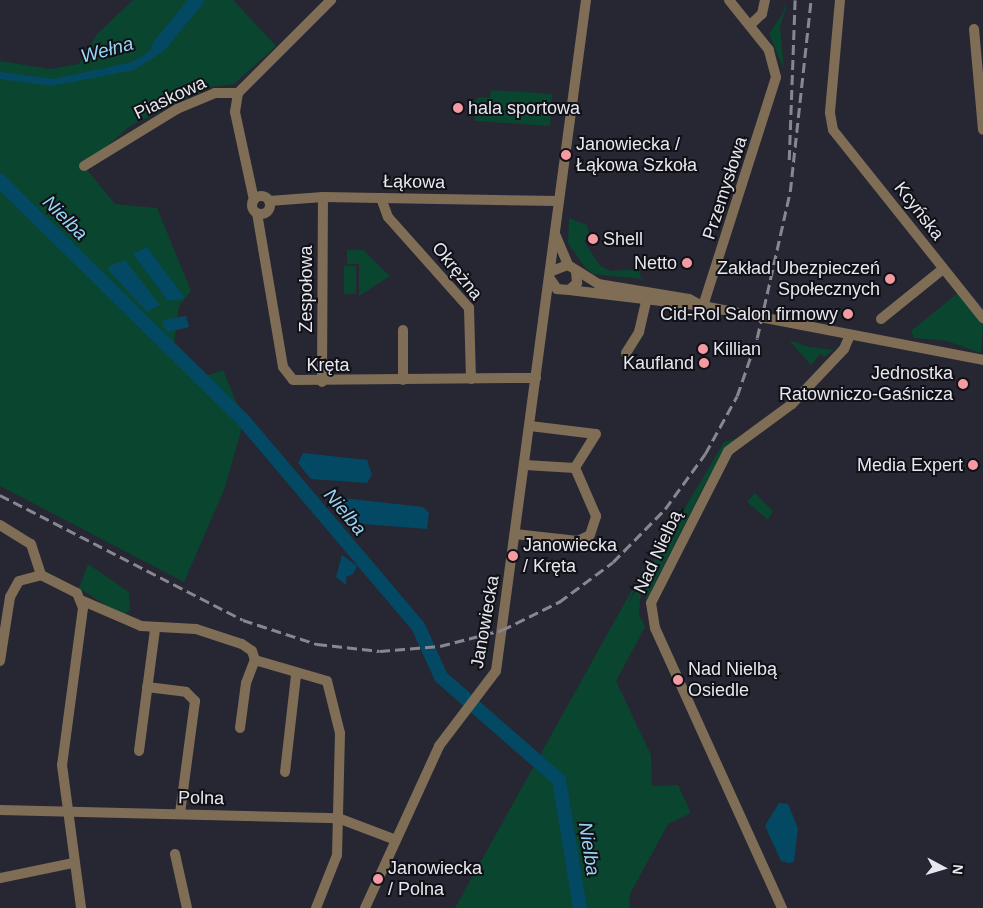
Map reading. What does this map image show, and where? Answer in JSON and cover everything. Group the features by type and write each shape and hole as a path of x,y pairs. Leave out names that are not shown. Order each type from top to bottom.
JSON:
{"street":[{"path":"254,200 262,196 268,201 266,212 257,213 252,207 254,200 235,112 238,93 331,0"},
{"name":"Janowiecka","path":"365,908 440,746 480,696 496,671 545,310 552,275 555,234 586,0"},
{"name":"Przemysłowa","path":"703,306 775,84 772,56 729,0"},
{"path":"750,25 762,14 765,0"},
{"name":"Kcyńska","path":"840,0 831,123 983,318"},
{"path":"974,29 983,130"},
{"name":"Piaskowa","path":"84,166 177,109 215,93 238,93"},
{"name":"Łąkowa","path":"268,201 323,197 560,201"},
{"name":"Zespołowa","path":"322,382 323,197"},
{"name":"Okrężna","path":"381,198 388,217 469,308 471,379"},
{"name":"Kręta","path":"257,213 285,374 297,382 536,378"},
{"path":"545,310 576,282 572,268 555,234"},
{"path":"572,268 598,284 689,300 703,306"},
{"path":"572,268 552,275 567,290 646,301 703,306 978,359 983,364"},
{"path":"881,318 943,269"},
{"path":"626,353 639,332 646,301"},
{"path":"403,330 403,380"},
{"name":"Nad Nielbą","path":"782,908 658,636 651,603 728,451 792,404 844,349 850,335"},
{"path":"530,426 596,434 575,468"},
{"path":"525,465 575,468"},
{"path":"515,534 578,541 590,535 596,516 575,468"},
{"path":"0,525 31,544 42,575"},
{"path":"0,661 14,588 22,579 42,575 62,582 83,601 124,621 155,629 205,632 242,644 252,651 255,660 246,683 240,728"},
{"path":"81,908 73,863 62,755 83,601"},
{"path":"139,752 155,629"},
{"path":"255,660 296,675 327,681 333,696 340,733 335,865 316,908"},
{"path":"285,772 296,675"},
{"path":"147,686 186,692 195,701 180,814"},
{"name":"Polna","path":"0,810 338,818 396,840"},
{"path":"175,854 187,908"},
{"path":"0,878 73,863"}],"green space":[{"path":"133,0 233,0 276,46 234,84 211,87 130,126 84,166 115,204 157,208 191,291 179,306 173,351 200,378 223,370 244,421 224,490 184,582 0,486 0,61 50,69 79,64 97,34"},
{"path":"786,0 785,11 780,26 784,69 769,34 783,13"},
{"path":"491,90 552,94 550,126 475,121 473,104 478,97 490,98"},
{"path":"569,218 587,225 590,236 584,241 600,266 611,271 638,269 642,279 593,274 584,266 568,243"},
{"path":"347,250 363,250 390,276 359,296 359,264 347,264"},
{"path":"344,266 356,266 356,294 344,294"},
{"path":"959,292 983,323 981,353 947,341 914,338 911,331"},
{"path":"789,340 809,347 834,350 824,357 820,354 811,365"},
{"path":"738,438 707,480 646,601 645,582 641,588 639,615 645,627 616,681 651,755 652,786 678,785 691,813 668,824 630,894 629,908 455,908 653,552 628,604 724,442"},
{"path":"755,493 773,511 768,520 747,502"},
{"path":"88,564 129,592 130,610 123,616 79,588"}],"water":[{"path":"190,0 202,0 176,31 170,25"},
{"path":"168,29 174,34 156,56 134,70 52,86 0,79 0,72 54,79 132,62 150,51"},
{"path":"147,247 184,297 182,299 168,301 133,254"},
{"path":"125,260 160,305 147,312 109,271 109,266"},
{"path":"186,316 189,327 168,332 163,327 163,320"},
{"path":"303,453 367,460 372,475 367,483 311,479 298,463"},
{"path":"342,498 423,507 429,513 427,529 349,523 335,507 336,499"},
{"path":"342,555 357,566 353,574 346,577 346,585 336,577"},
{"path":"779,803 788,804 798,828 794,862 781,861 765,826"}],"waterway":[{"name":"Wełna","path":"159,46 197,0"},
{"name":"Nielba","path":"0,181 244,421 418,626 441,677 559,780 580,908"}],"railway":[{"path":"789,160 795,0"},
{"path":"0,495 243,620 317,644 380,651 440,646 502,630 559,602 613,562 665,509 705,454 737,396 757,338 790,192 811,0"}],"place":[{"name":"hala sportowa","path":"458,108"},
{"name":"Janowiecka / Łąkowa Szkoła","path":"566,155"},
{"name":"Shell","path":"593,239"},
{"name":"Netto","path":"687,263"},
{"name":"Zakład Ubezpieczeń Społecznych","path":"890,279"},
{"name":"Cid-Rol Salon firmowy","path":"848,314"},
{"name":"Killian","path":"703,349"},
{"name":"Kaufland","path":"704,363"},
{"name":"Jednostka Ratowniczo-Gaśnicza","path":"963,384"},
{"name":"Media Expert","path":"973,465"},
{"name":"Janowiecka / Kręta","path":"513,556"},
{"name":"Nad Nielbą Osiedle","path":"678,680"},
{"name":"Janowiecka / Polna","path":"378,879"}]}
